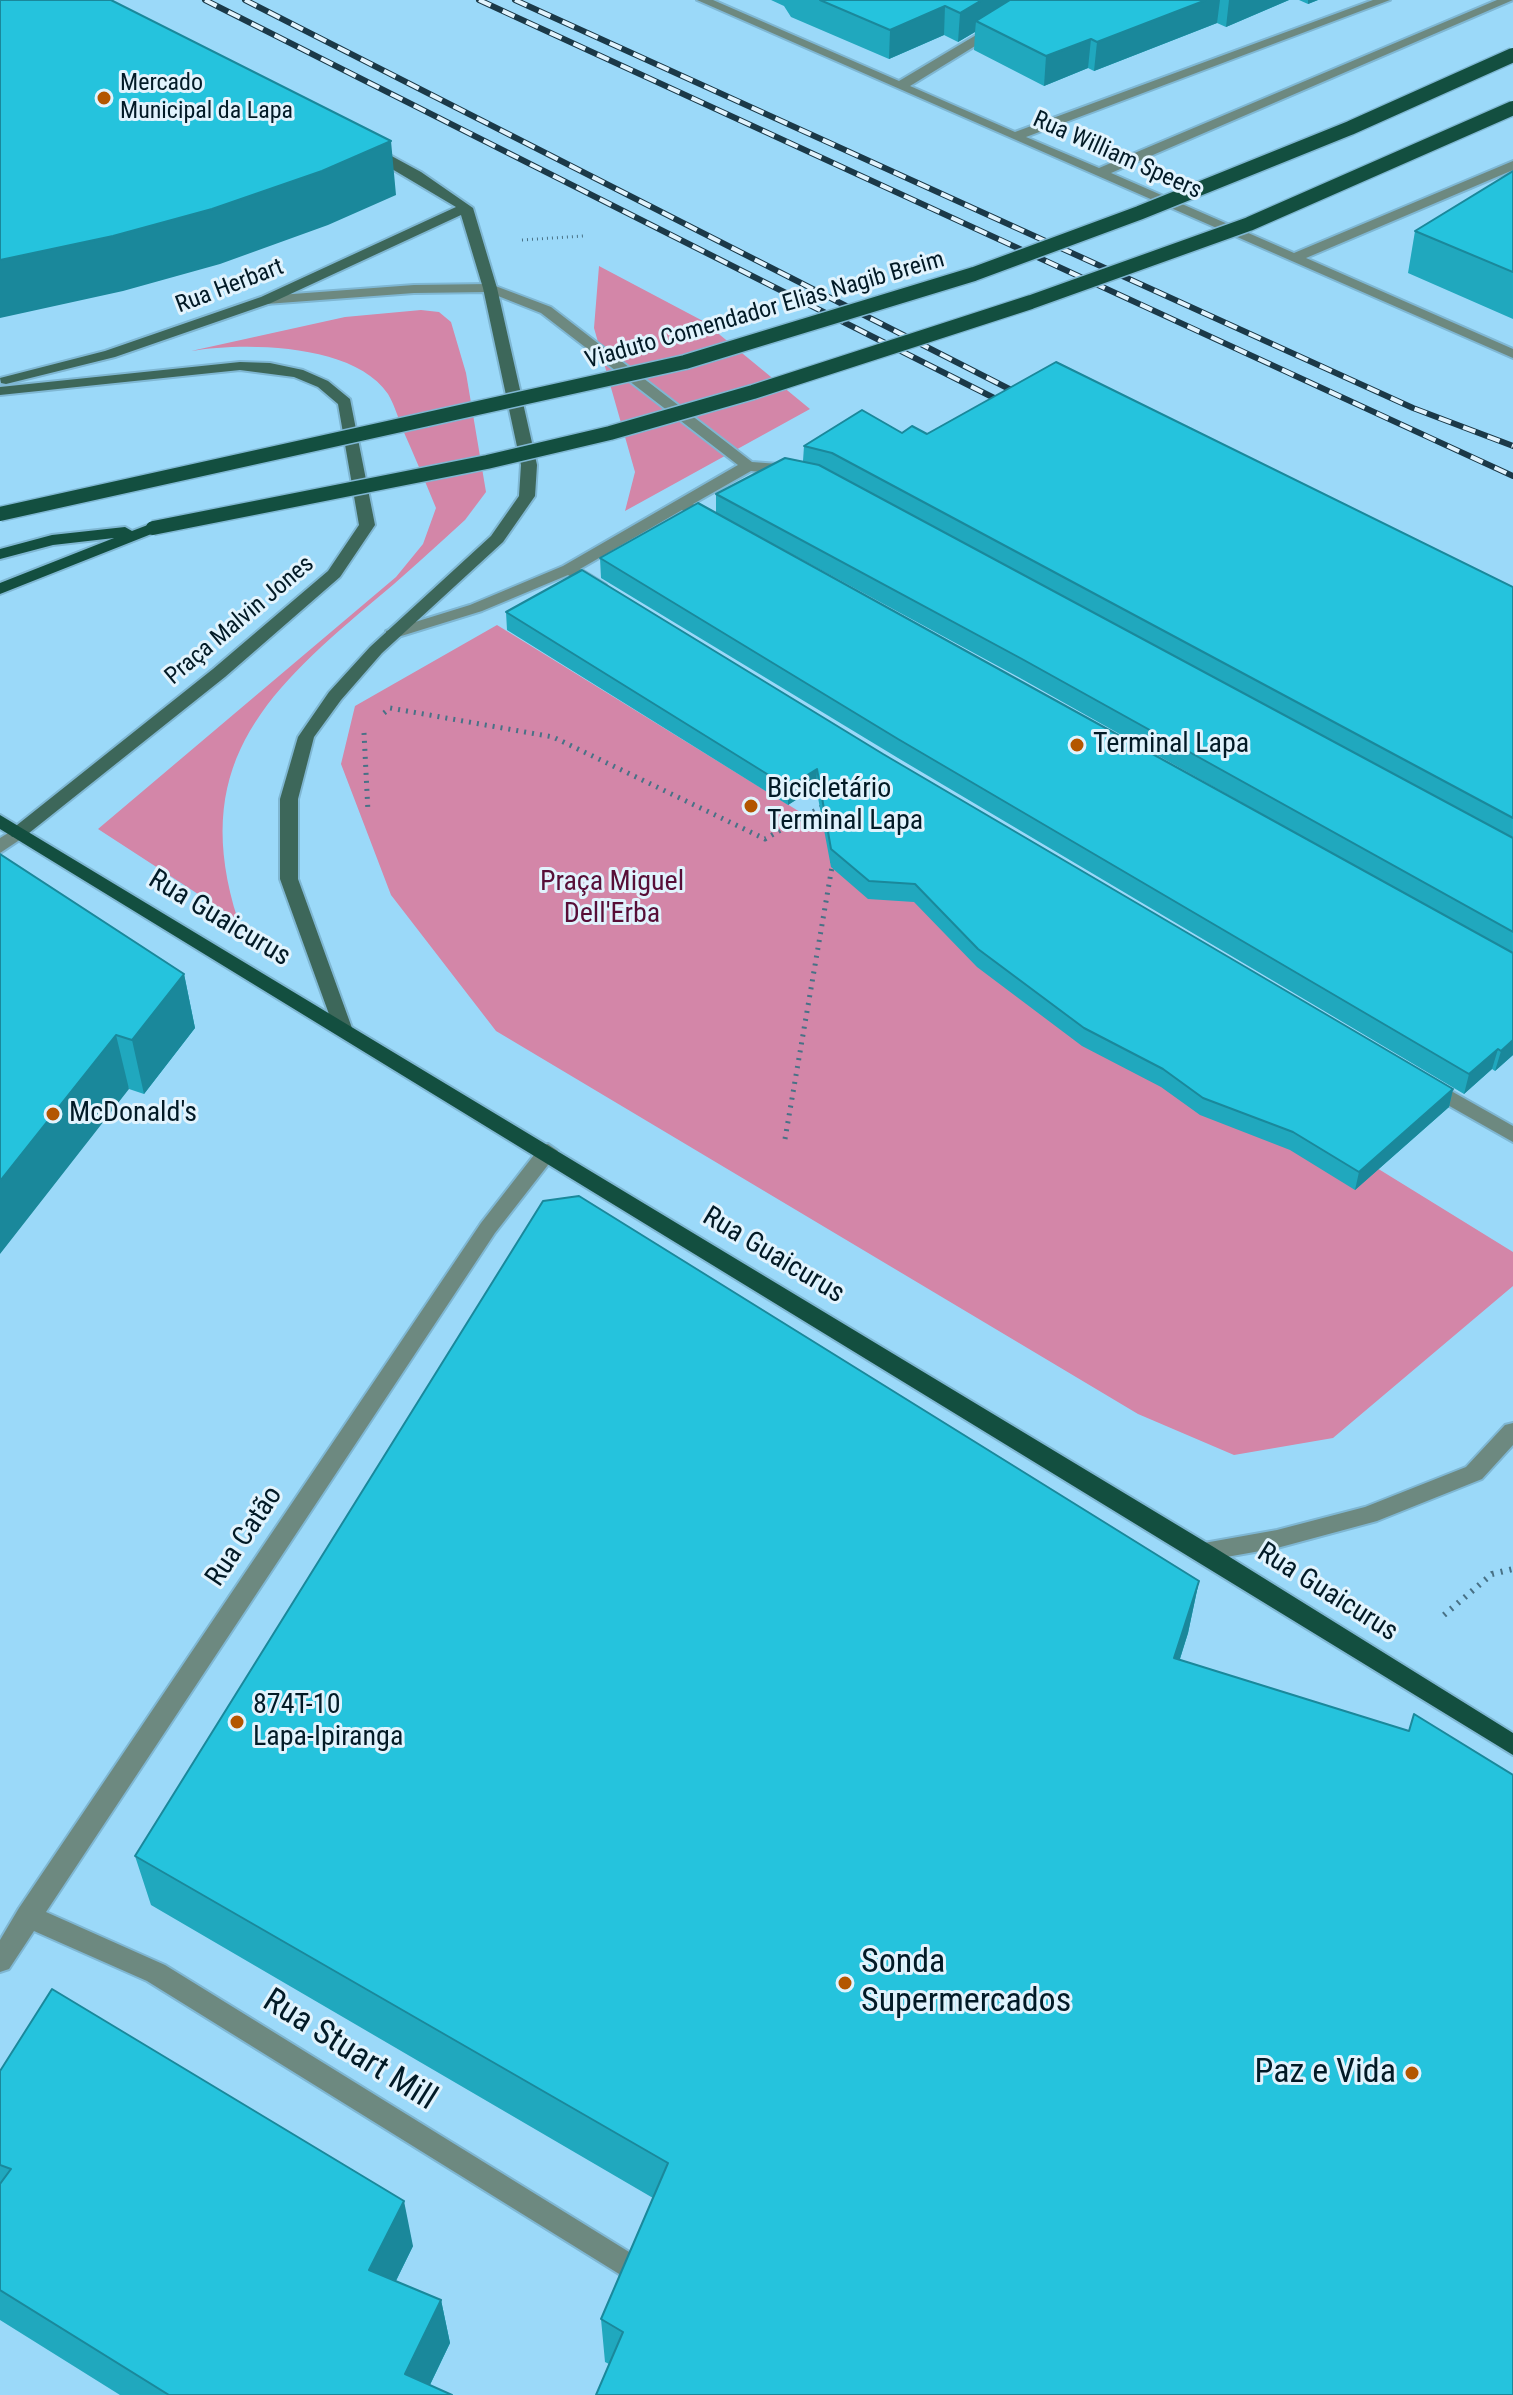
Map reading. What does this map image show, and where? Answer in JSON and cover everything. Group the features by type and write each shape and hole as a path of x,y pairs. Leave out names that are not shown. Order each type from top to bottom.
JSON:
{"main road":[{"name":"Viaduto Comendador Elias Nagib Breim","path":"0,514 685,362 868,307 974,274 1139,213 1350,128 1513,55"},
{"path":"0,554 52,540 153,528 487,462 610,433 753,392 1031,302 1205,240 1370,173 1513,108"},
{"path":"0,589 153,528"},
{"name":"Rua Guaicurus","path":"0,821 548,1151 1513,1745"}],"street":[{"name":"Rua William Speers","path":"703,0 726,4 1016,136 1513,354"},
{"path":"902,85 1044,0"},
{"path":"1016,136 1384,0"},
{"path":"1100,173 1507,0"},
{"path":"343,1028 289,879 289,799 306,737 335,696 392,634 497,539 527,496 529,465 490,288 466,208 416,175 362,146"},
{"path":"1295,258 1513,165"},
{"name":"Rua Herbart","path":"0,382 110,354 266,300 466,208"},
{"path":"266,300 414,289 490,288 546,310 748,466 809,474"},
{"name":"Praça Malvin Jones","path":"0,391 225,366 272,369 315,379 333,389 345,402 367,525 334,574 219,673 18,833"},
{"path":"392,634 476,608 569,569 748,466"},
{"path":"682,504 723,527"},
{"path":"569,569 622,602"},
{"path":"0,847 18,833"},
{"path":"1418,1079 1513,1135"},
{"name":"Rua Catão","path":"0,1961 488,1228 548,1151"},
{"path":"1204,1552 1277,1539 1369,1515 1474,1473 1513,1431"},
{"name":"Rua Stuart Mill","path":"28,1916 156,1973 624,2264"}],"path":[{"path":"517,240 583,236"},
{"path":"381,715 390,708 553,737 765,839 832,801"},
{"path":"363,728 368,812"},
{"path":"785,1139 834,856"},
{"path":"1444,1615 1492,1574 1513,1569"}],"green space":[{"path":"599,266 703,321 810,409 625,511 635,472 594,328"},
{"path":"421,310 439,312 451,322 466,373 486,492 465,520 296,671 267,705 245,740 230,778 223,820 225,867 238,920 98,829 396,577 423,544 436,508 390,398 372,377 350,364 297,350 239,347 191,351 345,317"},
{"name":"Praça Miguel Dell'Erba","path":"497,625 1513,1252 1513,1286 1333,1438 1234,1455 1138,1414 496,1031 391,895 341,764 355,706"}],"building":[{"name":"Mercado Municipal da Lapa","path":"0,0 111,0 391,141 322,171 212,209 113,236 0,260"},
{"path":"820,0 982,0 960,13 945,6 890,30"},
{"path":"1010,0 1206,0 1097,42 1091,39 1046,56 976,21"},
{"path":"1513,171 1513,272 1415,231"},
{"path":"1056,362 1513,587 1513,818 832,453 804,446 862,410 902,433 912,426 927,434"},
{"path":"785,458 819,465 1513,838 1513,932 1022,659 716,494"},
{"path":"698,503 1513,953 1513,1040 1469,1074 898,739 600,558"},
{"path":"582,570 883,754 1453,1089 1359,1172 1293,1132 1203,1098 1163,1069 1084,1028 978,949 915,884 869,881 831,849 817,769 788,787 506,612"},
{"path":"0,854 184,974 132,1040 116,1035 0,1181"},
{"path":"579,1196 1199,1581 1174,1658 1409,1731 1414,1714 1513,1775 1513,2395 596,2395 623,2332 601,2319 668,2163 135,1856 543,1201"},
{"path":"52,1989 404,2201 369,2270 441,2300 405,2374 452,2395 169,2395 0,2290 0,2184 11,2169 0,2165 0,2071"}],"railway":[{"path":"205,0 1012,407"},
{"path":"245,0 1027,398"},
{"path":"479,0 1513,476"},
{"path":"515,0 1413,408 1513,446"}],"place":[{"name":"Mercado Municipal da Lapa","path":"104,98"},
{"name":"Terminal Lapa","path":"1077,745"},
{"name":"Bicicletário Terminal Lapa","path":"751,806"},
{"name":"McDonald's","path":"53,1114"},
{"name":"874T-10 Lapa-Ipiranga","path":"237,1722"},
{"name":"Sonda Supermercados","path":"845,1983"},
{"name":"Paz e Vida","path":"1412,2073"}]}
